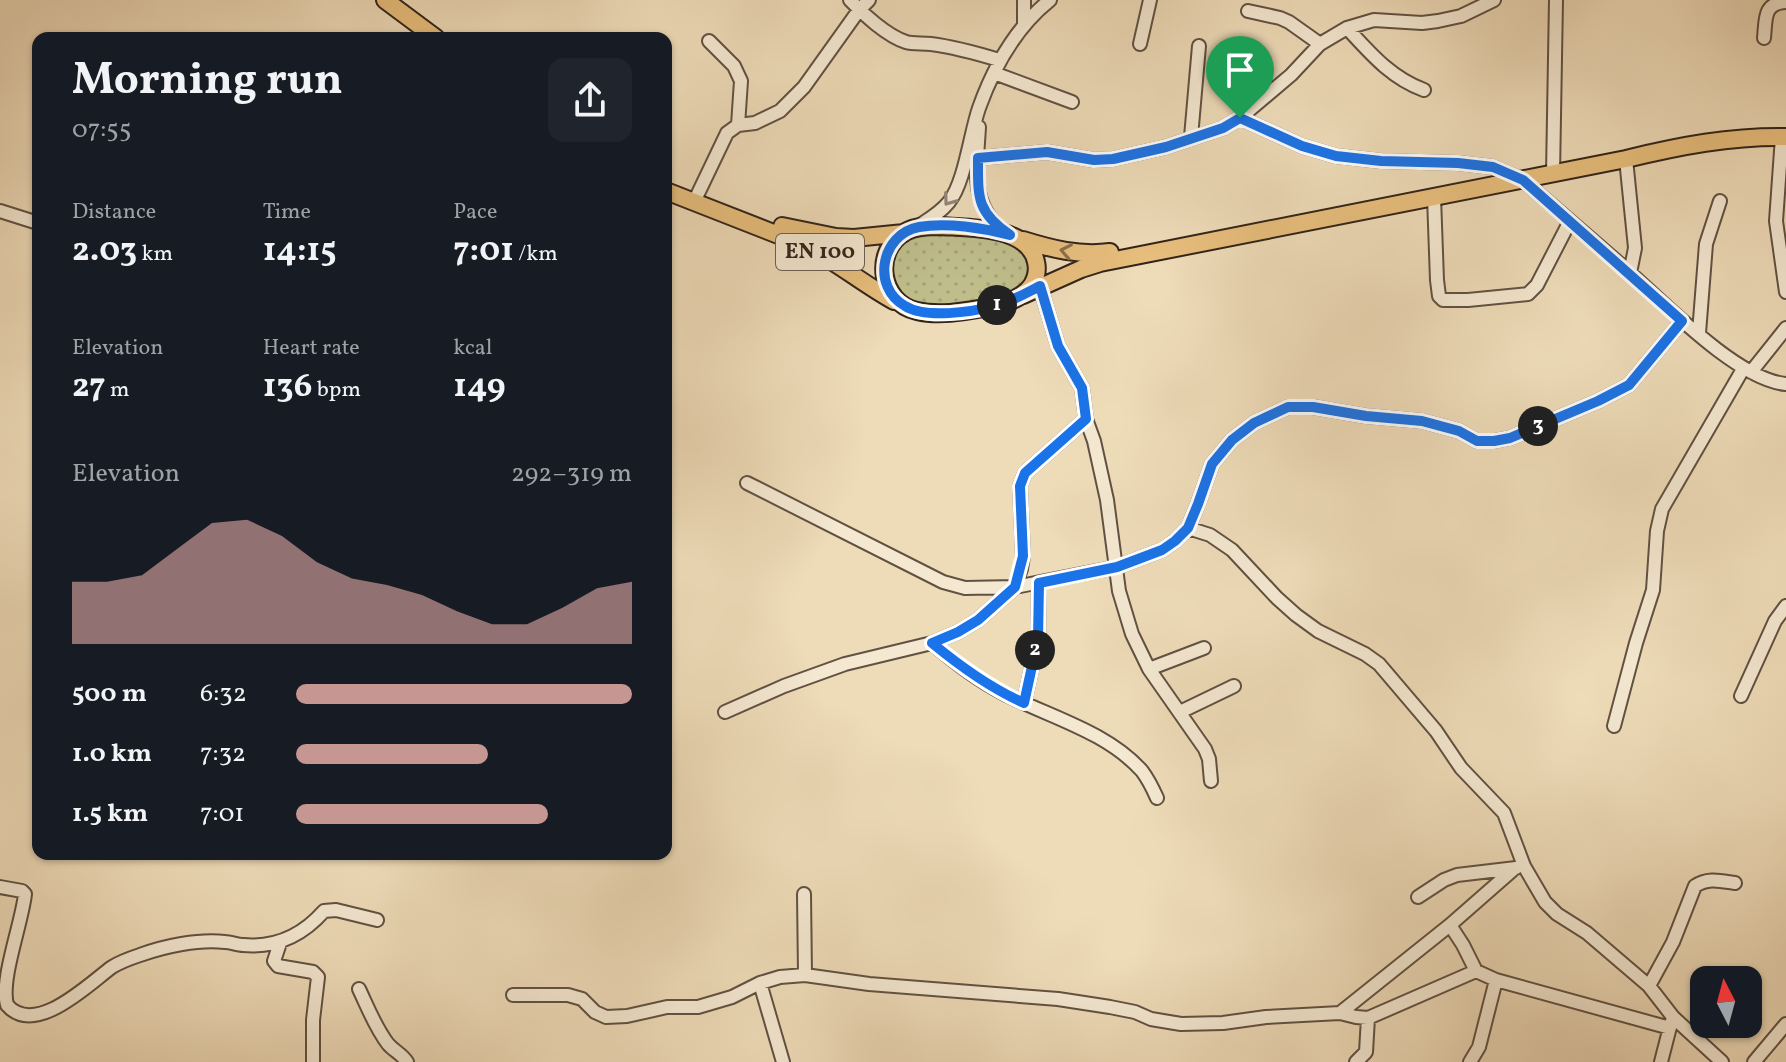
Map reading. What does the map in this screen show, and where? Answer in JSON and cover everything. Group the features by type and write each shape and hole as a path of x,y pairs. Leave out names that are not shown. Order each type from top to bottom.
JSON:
{"main road":[{"path":"385,0 428,32"},
{"name":"EN 100","path":"672,193 823,254 872,289 915,311 950,313 996,306 1100,263 1703,142 1784,137"},
{"name":"EN 100","path":"729,215 836,237 854,238 941,226 989,230 1046,247 1085,254 1199,243"},
{"name":"EN 100","path":"902,305 892,296 883,270 893,242 911,230"},
{"path":"1015,237 1029,246 1037,268 1031,287 1023,295"}],"street":[{"path":"694,202 727,133 738,125 755,123 780,111 804,87 855,5 869,0"},
{"path":"1024,0 1024,25"},
{"path":"911,230 937,214 951,200 958,187 979,108 996,67 1024,25 1050,0"},
{"path":"1140,44 1150,0"},
{"path":"978,158 1047,152 1094,160 1113,159 1166,147 1223,128 1240,118 1291,75 1320,44 1347,28 1374,20 1438,21 1461,16 1494,0"},
{"path":"1553,174 1556,0"},
{"path":"1764,38 1769,8 1786,2"},
{"path":"855,5 895,37 908,43 968,50 996,67 1072,102"},
{"path":"1248,11 1289,22 1320,44"},
{"path":"1347,28 1379,62 1399,78 1424,90"},
{"path":"709,41 734,66 741,81 738,125"},
{"path":"1191,137 1199,46"},
{"path":"979,108 979,197 983,211 994,224 1015,237"},
{"path":"1240,118 1302,146 1336,156 1470,164 1493,167 1523,180 1682,321 1747,370 1768,381 1786,384"},
{"path":"1784,137 1776,221 1786,292"},
{"path":"1626,159 1635,248 1630,273"},
{"path":"1434,197 1437,280 1439,296 1443,300 1528,294 1537,285 1570,221"},
{"path":"1699,333 1706,244 1720,201"},
{"path":"0,211 32,221"},
{"path":"1040,286 1058,346 1082,388 1086,419 1107,500 1119,591 1132,634 1149,669 1205,749 1211,781"},
{"path":"747,483 943,582 965,588 1039,583 1117,567 1162,550 1175,541 1188,528 1212,464 1232,440 1254,423 1288,407 1313,407 1422,421 1459,431 1477,441 1510,438 1629,385 1682,321"},
{"path":"1614,726 1653,590 1657,531 1662,509 1747,370 1786,328"},
{"path":"725,712 845,664 932,643 978,620 1015,587 1023,556 1020,486 1025,473 1086,419"},
{"path":"1188,528 1210,535 1232,550 1277,598 1318,631 1379,664 1436,731 1461,768 1504,813 1520,867 1545,902 1649,986 1671,1022 1722,1062"},
{"path":"1024,703 1038,639 1039,583"},
{"path":"1741,696 1775,621 1786,606"},
{"path":"932,643 958,665 1001,692 1093,735 1124,755 1144,773 1157,798"},
{"path":"1149,669 1204,648"},
{"path":"1180,712 1234,686"},
{"path":"1418,897 1457,875 1520,867"},
{"path":"1340,1013 1520,867"},
{"path":"1649,986 1673,942 1695,886 1702,880 1735,883"},
{"path":"0,887 25,894 3,964 1,993 9,1008 28,1015 54,1009 70,1001 115,965 144,953 190,943 280,943 294,936 324,911 336,910 377,920"},
{"path":"804,894 805,975"},
{"path":"1450,925 1476,971 1496,980 1671,1022"},
{"path":"280,943 274,961 278,966 313,972 318,977 313,1020 313,1062"},
{"path":"513,995 568,995 582,999 595,1012 606,1017 627,1016 667,1007 698,1007 780,977 805,975 869,984 1058,999 1135,1012 1151,1019 1181,1024 1223,1023 1340,1013 1368,1018 1476,971"},
{"path":"1470,1062 1479,1047 1496,980"},
{"path":"760,983 783,1062"},
{"path":"359,989 378,1031 407,1062"},
{"path":"1356,1062 1366,1052 1368,1018"},
{"path":"1661,1062 1671,1022"},
{"path":"1754,1062 1786,1024"}],"shaded area":[{"path":"918,233 995,239 1007,243 1025,255 1029,274 1020,287 996,299 937,307 911,302 894,285 892,262 905,241"}],"route":[{"path":"1240,118 1302,146 1336,156 1493,167 1523,180 1682,321 1629,385 1510,438 1477,441 1459,431 1422,421 1313,407 1288,407 1254,423 1232,440 1212,464 1188,528 1175,541 1162,550 1117,567 1039,583 1038,639 1024,703 958,665 932,643 978,620 1015,587 1023,556 1020,486 1025,473 1086,419 1082,388 1058,346 1040,286 996,306 950,313 915,311 892,296 885,283 883,270 886,255 893,242 918,227 989,230 1010,235 994,224 983,211 979,197 978,158 1047,152 1094,160 1113,159 1166,147 1223,128 1240,118"}]}
